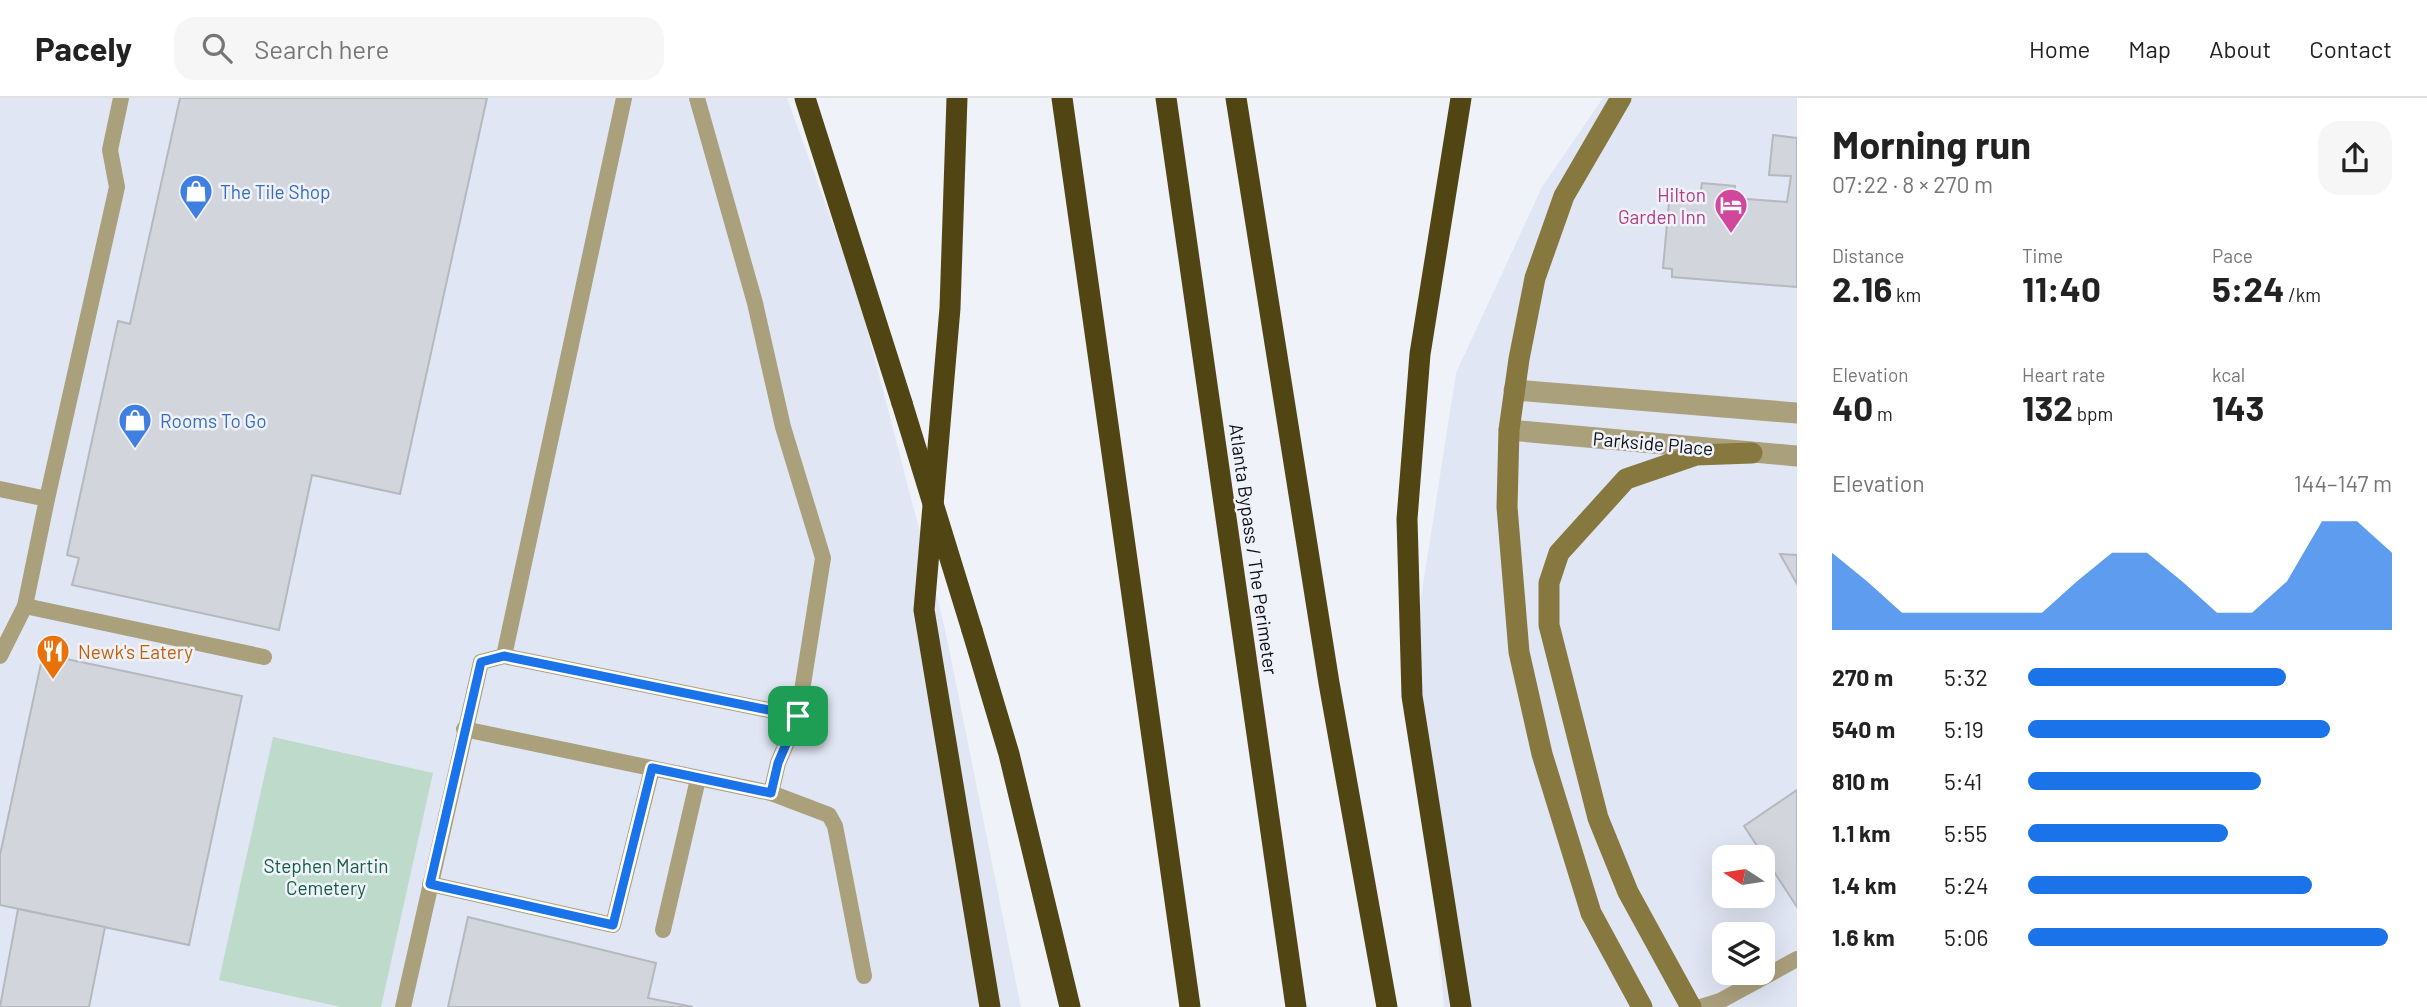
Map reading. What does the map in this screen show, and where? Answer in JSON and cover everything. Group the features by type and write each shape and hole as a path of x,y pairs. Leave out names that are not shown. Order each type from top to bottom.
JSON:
{"highway":[{"path":"805,98 1009,754 1070,1007"},
{"path":"957,98 950,308 924,610 990,1007"},
{"path":"1062,98 1189,1007"},
{"name":"Atlanta Bypass / The Perimeter","path":"1166,98 1296,1007"},
{"path":"1236,98 1327,670 1387,1007"},
{"path":"1461,98 1420,354 1407,519 1412,696 1461,1007"},
{"path":"982,961 999,1007"}],"street":[{"path":"1621,98 1564,197 1535,278 1508,430 1507,507 1519,652 1542,754 1591,913 1642,1007"},
{"name":"Parkside Place","path":"1514,390 1797,413"},
{"name":"Parkside Place","path":"1508,430 1797,456"},
{"path":"1691,1007 1628,892 1598,818 1549,625 1549,583 1557,558 1626,479 1696,454 1752,453"}],"lane":[{"path":"0,656 24,606 117,187 110,150 121,98"},
{"path":"504,656 624,98"},
{"path":"698,98 755,303 783,427 823,558 798,716 778,763 771,793"},
{"path":"0,489 47,499"},
{"path":"24,606 264,657"},
{"path":"403,1007 481,662 504,656 798,716"},
{"path":"464,729 771,793 829,815 835,826 864,976"},
{"path":"430,884 613,925 652,768"},
{"path":"663,930 698,779"},
{"path":"1701,1007 1720,1001 1797,959"}],"shaded area":[{"path":"0,98 787,98 858,294 945,629 1021,1007 0,1007"},
{"path":"1603,98 1797,98 1797,1007 1444,1007 1413,649 1456,373 1542,187"}],"green space":[{"name":"Stephen Martin Cemetery","path":"273,737 433,773 381,1007 341,1007 219,980"}],"building":[{"path":"180,98 487,98 400,494 312,475 279,630 72,585 79,558 67,555 118,321 130,324"},
{"name":"Hilton Garden Inn","path":"1773,135 1797,138 1797,287 1672,277 1672,269 1663,268 1669,202 1680,202 1680,194 1700,195 1702,183 1735,186 1734,198 1787,202 1791,176 1769,175"},
{"path":"1780,554 1797,555 1797,584"},
{"path":"43,654 242,696 189,945 0,905 0,855"},
{"path":"1797,790 1797,907 1775,873 1775,845 1756,845 1744,826"},
{"path":"18,909 105,927 89,1007 0,1007"},
{"path":"468,917 656,963 648,998 693,1007 448,1007"}],"place":[{"name":"The Tile Shop","path":"196,221"},
{"name":"Hilton Garden Inn","path":"1731,235"},
{"name":"Rooms To Go","path":"135,450"},
{"name":"Newk's Eatery","path":"53,681"}],"route":[{"path":"504,656 798,716 790,741 778,763 771,793 652,768 613,925 430,884 481,662 504,656"}]}
